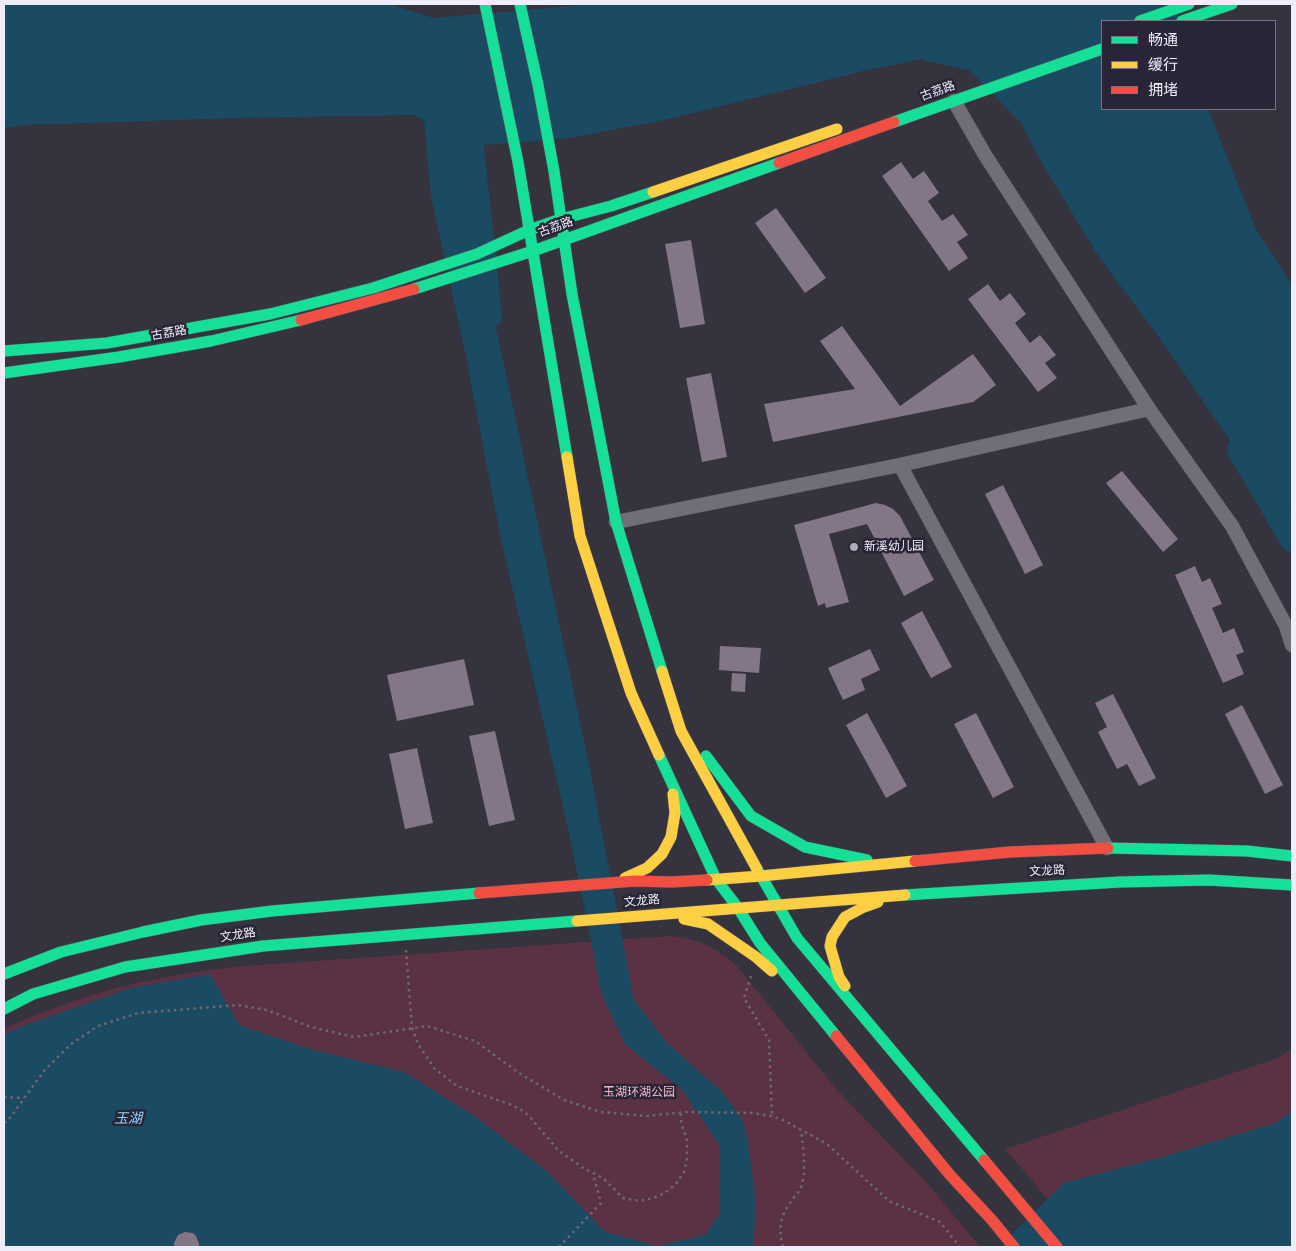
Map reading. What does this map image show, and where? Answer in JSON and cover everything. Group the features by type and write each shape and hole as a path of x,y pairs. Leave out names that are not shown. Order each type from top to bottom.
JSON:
{"main road":[{"path":"485,4 518,162 580,536 631,693 716,879 760,942 950,1175 1014,1247"},
{"path":"520,4 554,171 572,294 616,522 681,731 761,876 798,938 1057,1247"},
{"path":"1143,20 1189,4"},
{"path":"1185,20 1232,4"},
{"name":"古荔路","path":"4,373 119,357 210,341 311,318 420,287 533,251 1101,49"},
{"name":"古荔路","path":"4,350 107,342 270,314 373,288 478,254 529,230 561,219 611,206 847,125"},
{"path":"666,684 706,758 751,816 804,847 885,864"},
{"path":"614,882 647,868 662,854 671,837 675,813 671,781"},
{"name":"文龙路","path":"4,974 61,952 143,932 201,920 272,912 614,882 671,882 761,876 1010,852 1074,848 1247,851 1292,856"},
{"name":"文龙路","path":"4,1009 33,994 125,967 263,946 901,895 1120,882 1209,880 1292,884"},
{"path":"901,895 864,907 845,918 832,937 830,946 839,977 902,1063"},
{"path":"663,914 708,924 756,957 824,1021"}],"street":[{"path":"960,98 986,156 1149,409 1232,526 1286,626 1292,646"},
{"path":"616,522 900,466 1149,409"},
{"path":"900,466 1107,848"}],"path":[{"path":"406,949 412,1028 418,1044 434,1068 457,1086 520,1109 529,1116 558,1150 583,1168 603,1178 623,1198 640,1201 653,1198 665,1193 676,1184 684,1172 687,1158 687,1140 681,1123 681,1113"},
{"path":"751,976 744,998 769,1040 772,1116"},
{"path":"4,1123 9,1119 44,1071 71,1044 98,1026 138,1013 238,1006 267,1010 311,1027 354,1037 427,1026 475,1041 519,1073 564,1100 600,1112 646,1116 686,1112 752,1113 783,1120 827,1144 888,1201 940,1222 959,1246"},
{"path":"4,1097 24,1098"},
{"path":"783,1247 780,1236 782,1217 790,1202 800,1190 805,1165 801,1130"},
{"path":"559,1247 601,1203 593,1173"}],"green space":[{"name":"玉湖环湖公园","path":"672,936 690,939 707,945 737,966 836,1089 926,1182 980,1247 4,1247 4,1029 33,1016 92,995 183,974 245,966"},
{"path":"1292,1048 1292,1247 1089,1247 1005,1149 1278,1058"}],"water":[{"name":"玉湖","path":"4,4 389,4 434,18 591,4 1174,4 1179,20 1101,20 1101,110 1208,110 1256,229 1292,285 1292,532 1169,351 1097,254 1042,163 1021,123 969,70 923,59 863,71 669,119 570,138 473,146 465,182 589,764 634,1000 667,1043 721,1091 742,1119 748,1141 756,1204 753,1247 199,1247 195,1236 187,1232 178,1236 174,1247 4,1247 4,1035 15,1029 131,988 210,974 239,1025 307,1048 404,1072 473,1115 548,1172 605,1232 657,1246 705,1235 720,1213 719,1145 682,1090 625,1044 602,995 568,828 500,535 466,356 431,196 424,120 414,115 237,118 24,125 4,128"},
{"path":"1292,1111 1292,1247 1001,1247 1064,1183 1166,1156 1276,1123"}],"building":[{"path":"901,162 913,179 924,171 939,193 928,201 942,221 953,214 968,235 957,242 968,258 949,271 882,176"},
{"path":"776,208 826,278 805,293 755,223"},
{"path":"691,240 705,324 680,328 665,244"},
{"path":"988,284 1000,301 1010,293 1026,314 1015,323 1030,343 1040,335 1056,355 1045,363 1057,378 1038,392 968,299"},
{"path":"842,326 900,406 973,354 996,385 973,402 773,442 764,404 855,389 820,341"},
{"path":"711,373 727,457 702,462 686,378"},
{"path":"1122,471 1178,539 1163,552 1106,483"},
{"path":"1003,485 1043,565 1025,574 985,494"},
{"path":"876,503 893,509 900,516 934,580 904,596 867,524 829,534 849,602 826,608 825,603 818,606 794,525"},
{"path":"1195,566 1202,582 1210,578 1222,604 1212,608 1223,633 1234,628 1244,652 1236,655 1244,674 1223,683 1175,575"},
{"path":"922,611 952,667 931,678 901,623"},
{"path":"720,646 761,648 759,673 719,670"},
{"path":"870,649 880,670 861,679 865,690 843,700 828,668"},
{"path":"464,659 474,705 397,721 387,675"},
{"path":"732,673 746,674 745,692 731,691"},
{"path":"1113,694 1156,778 1139,786 1127,764 1117,769 1098,732 1107,727 1095,703"},
{"path":"1242,705 1283,785 1265,794 1225,714"},
{"path":"867,713 907,786 886,798 846,725"},
{"path":"976,713 1014,787 993,798 954,724"},
{"path":"495,731 515,820 489,826 469,736"},
{"path":"417,748 433,823 405,829 389,754"},
{"path":"185,1232 193,1233 196,1236 199,1247 174,1247 178,1235"}],"waterway":[{"path":"469,118 490,316"},
{"path":"1239,450 1292,540"}],"traffic: fast":[{"path":"485,4 518,162 567,457"},
{"path":"520,4 554,171 572,294 616,522 662,671"},
{"path":"1143,20 1189,4"},
{"path":"1185,20 1232,4"},
{"path":"894,122 1101,49"},
{"path":"414,289 533,251 779,163"},
{"path":"4,351 107,343 270,314 373,288 477,254 529,230 561,219 611,206 653,192"},
{"path":"4,373 119,357 211,341 301,320"},
{"path":"659,755 716,879 738,908 760,943 836,1036"},
{"path":"706,756 751,816 805,847 867,860"},
{"path":"1108,848 1247,851 1292,856"},
{"path":"757,869 797,938 984,1160"},
{"path":"905,895 1120,882 1209,880 1292,885"},
{"path":"4,974 61,952 201,920 272,911 479,893"},
{"path":"4,1009 33,994 125,967 263,946 577,921"}],"traffic: slow":[{"path":"653,192 837,129"},
{"path":"567,457 580,536 631,693 659,755"},
{"path":"662,671 681,731 757,869"},
{"path":"625,878 647,868 662,854 671,837 675,813 673,794"},
{"path":"707,880 915,861"},
{"path":"577,921 905,895"},
{"path":"845,986 839,977 830,946 832,937 845,917 878,902"},
{"path":"684,919 708,924 756,957 772,971"}],"traffic: jam":[{"path":"779,163 894,122"},
{"path":"301,320 414,289"},
{"path":"915,861 1010,852 1108,848"},
{"path":"479,893 635,881 707,880"},
{"path":"836,1036 950,1175 1014,1247"},
{"path":"984,1160 1057,1247"}],"place":[{"name":"新溪幼儿园","path":"854,547"}]}
